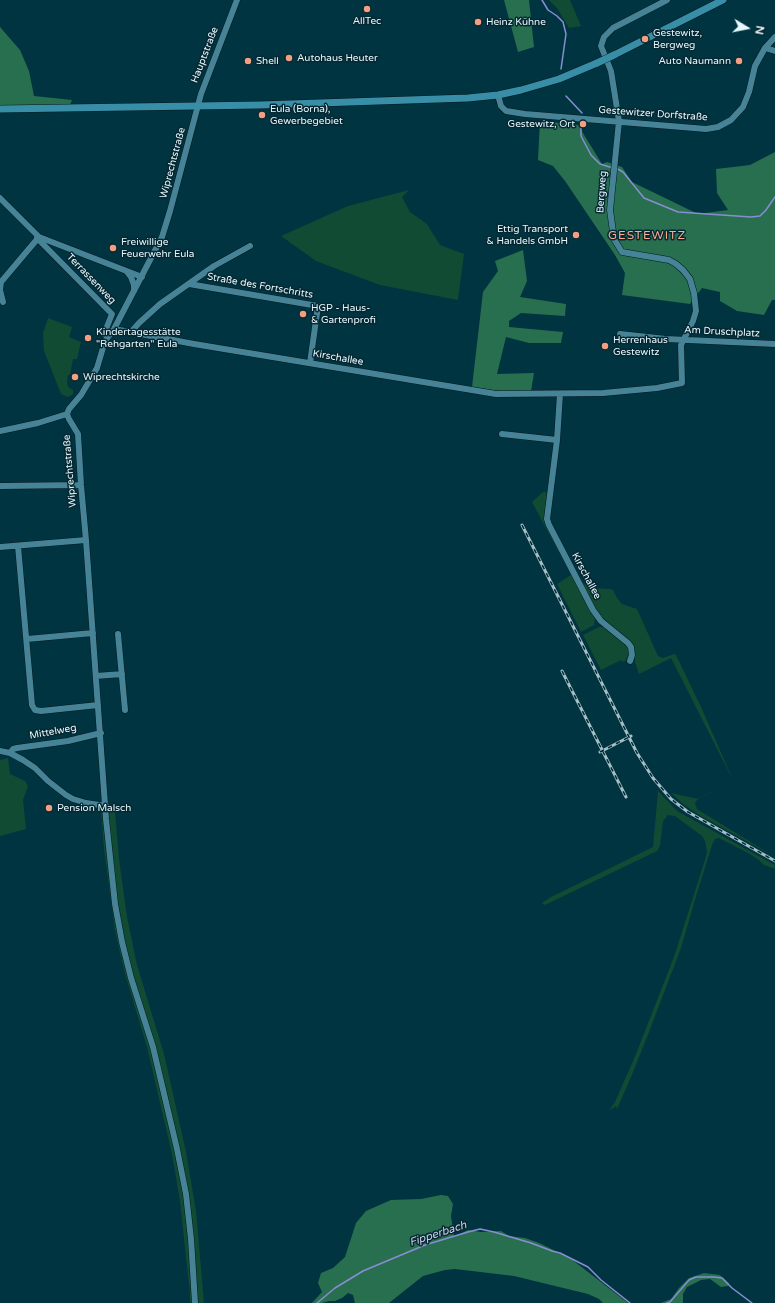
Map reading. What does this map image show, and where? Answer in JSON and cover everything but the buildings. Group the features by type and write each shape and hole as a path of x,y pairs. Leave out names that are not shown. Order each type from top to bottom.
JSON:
{"main road":[{"path":"0,109 198,107 430,100 498,95 553,81 597,63 710,3 723,0"}],"street":[{"name":"Hauptstraße","path":"195,118 214,58 237,0"},
{"name":"Bergweg","path":"667,0 612,28 604,37 601,46 611,71 619,121 610,210 614,239 622,252 669,260 676,264 690,279 695,297 696,312 682,345 682,383"},
{"name":"Gestewitzer Dorfstraße","path":"498,95 501,106 506,111 525,114 706,129 718,127 731,120 743,107 749,92 755,66 765,48 775,37"},
{"path":"765,48 775,51"},
{"name":"Wiprechtstraße","path":"195,118 162,237 114,329 105,341 97,368 81,395 69,409 67,414 78,434 98,705 115,904 131,978 154,1047 177,1149 186,1194 191,1239 195,1303"},
{"path":"0,198 38,237 142,277"},
{"path":"3,302 0,290 1,282 38,237"},
{"name":"Terrassenweg","path":"38,237 112,314 104,334 109,336"},
{"name":"Straße des Fortschritts","path":"131,332 160,304 214,266 250,246"},
{"path":"126,270 134,285 134,292"},
{"name":"Straße des Fortschritts","path":"189,284 318,306 310,363"},
{"name":"Kirschallee","path":"114,329 194,344 496,394 603,393 633,391 682,383"},
{"name":"Am Druschplatz","path":"620,334 666,339 775,344"},
{"name":"Kirschallee","path":"560,394 557,440 546,516 547,522 593,610 601,621 631,647 632,655 630,661"},
{"path":"0,431 38,423 67,414"},
{"path":"502,434 557,440"},
{"path":"1,486 81,485"},
{"path":"0,547 86,540"},
{"path":"18,546 31,700 35,710 98,705"},
{"path":"27,639 93,633"},
{"path":"118,634 125,710"},
{"path":"96,676 122,674"},
{"name":"Mittelweg","path":"10,753 13,749 17,748 68,741 101,733"},
{"path":"0,751 10,753 23,760 73,799 86,803 106,806"}],"green space":[{"path":"504,0 529,0 534,47 518,52"},
{"path":"549,0 570,0 581,26 569,28 557,8"},
{"path":"0,27 20,50 29,71 34,96 72,100 70,105 0,105"},
{"path":"540,121 578,125 602,164 607,162 622,167 632,182 698,214 728,210 717,193 716,169 750,165 775,152 775,300 772,300 764,315 737,311 720,301 720,292 702,288 690,304 622,295 625,273 615,255 565,181 553,166 538,160"},
{"path":"409,190 402,197 410,212 427,224 440,245 464,254 458,300 380,285 316,261 281,236 348,206"},
{"path":"523,250 527,281 520,297 566,304 565,316 521,313 509,321 509,327 563,332 561,343 529,343 506,337 497,374 534,373 531,391 499,391 472,387 483,292 498,271 495,261"},
{"path":"48,318 72,327 69,337 81,342 77,359 73,359 70,375 68,375 68,387 73,390 73,394 68,397 61,394 44,351 43,333"},
{"path":"543,492 547,494 544,516 545,524 595,618 594,625 581,632 557,584 571,575 532,502"},
{"path":"583,583 591,588 613,590 622,604 637,609 658,656 663,658 674,654 676,655 733,780 671,658 639,674 635,662 635,648 633,644 602,619 595,610 582,584"},
{"path":"599,627 604,627 628,647 629,653 625,661 623,662 621,660 601,670 583,635"},
{"path":"8,758 10,774 25,781 28,786 23,800 26,829 0,836 0,760"},
{"path":"733,780 697,800 695,803 697,809 775,857 699,815 683,804 671,793 698,799"},
{"path":"658,791 677,811 775,865 775,869 764,865 748,853 719,838 715,839 681,948 649,1032 617,1109 616,1106 609,1111 615,1102 634,1059 674,957 705,860 707,852 705,841 702,836 675,816 668,815 663,821 660,846 657,851 547,904 544,905 542,903 551,897 653,847"},
{"path":"101,810 115,811 119,859 127,917 137,965 164,1054 186,1152 196,1211 204,1303 190,1303 180,1201 172,1154 147,1047 125,974 115,931 104,849"},
{"path":"441,1195 448,1196 453,1204 451,1216 454,1237 468,1230 481,1232 501,1231 509,1236 525,1238 539,1243 570,1258 628,1303 603,1303 599,1299 588,1294 514,1276 455,1269 423,1276 389,1303 355,1303 353,1295 348,1293 335,1301 312,1303 322,1292 318,1283 321,1273 333,1268 345,1257 356,1223 366,1211 391,1200 421,1199"},
{"path":"704,1273 720,1275 729,1283 728,1286 721,1287 710,1279 701,1280 687,1287 683,1294 683,1303 661,1303 671,1299 689,1278"}],"waterway":[{"path":"542,0 548,10 563,22 566,34 561,69"},
{"path":"566,96 582,113"},
{"path":"581,126 581,136 591,155 600,164 613,168"},
{"path":"616,168 623,172 644,198 678,212 751,217 760,216 775,197"},
{"name":"Fipperbach","path":"317,1303 335,1288 363,1271 425,1245 480,1229 531,1243 560,1253 588,1267 601,1280 630,1303"},
{"name":"Fipperbach","path":"667,1303 670,1302 689,1280 696,1277 722,1278 732,1288 752,1303"}],"railway":[{"path":"522,525 637,753 653,778 671,799 688,812 775,861"},
{"path":"562,671 626,797"},
{"path":"600,752 631,736"}],"place":[{"name":"AllTec","path":"367,9"},
{"name":"Heinz Kühne","path":"478,22"},
{"name":"Gestewitz, Bergweg","path":"645,39"},
{"name":"Autohaus Heuter","path":"289,58"},
{"name":"Shell","path":"248,61"},
{"name":"Auto Naumann","path":"739,61"},
{"name":"Eula (Borna), Gewerbegebiet","path":"262,115"},
{"name":"Gestewitz, Ort","path":"583,124"},
{"name":"Ettig Transport & Handels GmbH","path":"576,235"},
{"name":"Freiwillige Feuerwehr Eula","path":"113,248"},
{"name":"HGP - Haus- & Gartenprofi","path":"303,314"},
{"name":"Kindertagesstätte \"Rehgarten\" Eula","path":"88,338"},
{"name":"Herrenhaus Gestewitz","path":"605,346"},
{"name":"Wiprechtskirche","path":"75,377"},
{"name":"Pension Malsch","path":"49,808"}],"district":[{"name":"GESTEWITZ","path":"647,236"}]}
